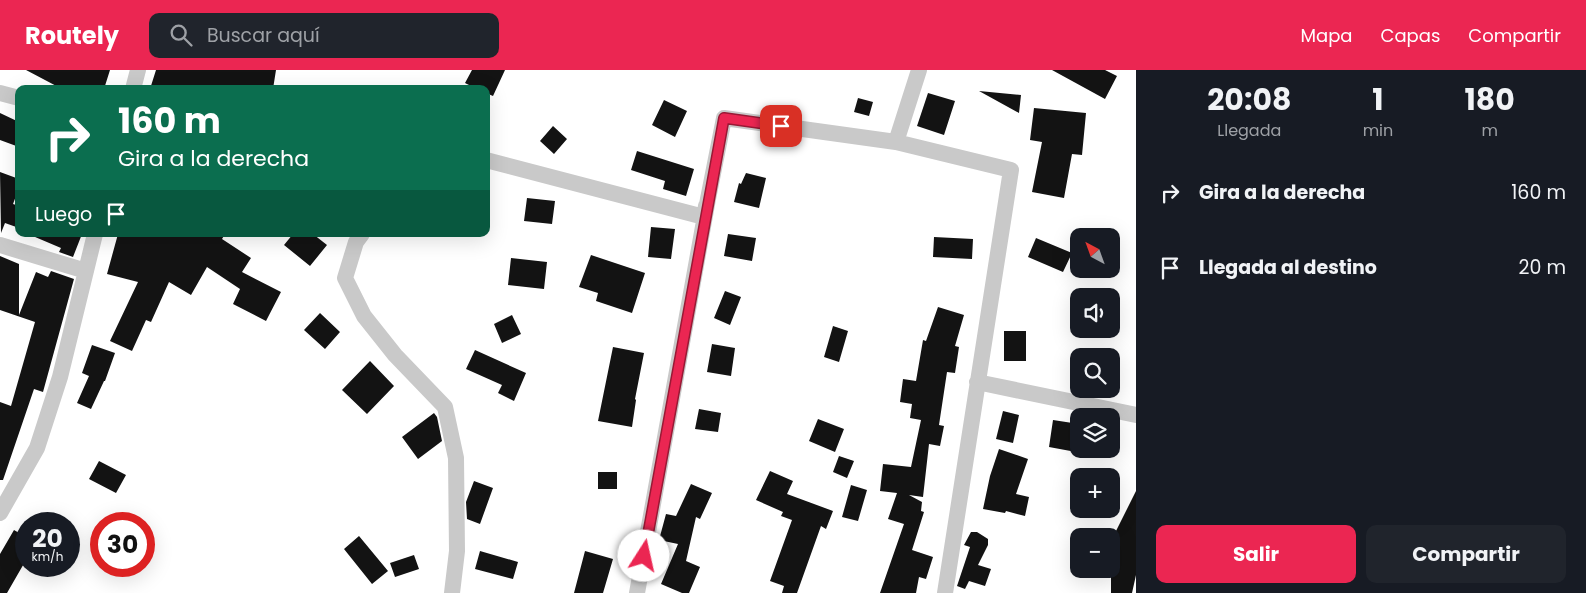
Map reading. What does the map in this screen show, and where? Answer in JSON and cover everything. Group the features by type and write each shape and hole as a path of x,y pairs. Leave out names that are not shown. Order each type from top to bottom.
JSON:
{"street":[{"path":"134,85 138,70"},
{"path":"896,142 919,70"},
{"path":"0,94 15,97"},
{"path":"637,593 724,118 896,142 1011,170 945,593"},
{"path":"490,161 704,217 708,199"},
{"path":"1,508 36,448 60,377 94,237"},
{"path":"360,237 356,242 344,278 364,316 395,355 445,407 456,458 457,551 452,593"},
{"path":"0,245 86,271"},
{"path":"977,382 1136,415"}],"building":[{"path":"26,70 110,70 105,85 54,85"},
{"path":"156,70 276,70 274,85 151,85"},
{"path":"472,70 505,70 493,96 490,95 490,85 469,85 465,83"},
{"path":"1052,70 1105,70 1117,76 1105,99"},
{"path":"979,91 1021,95 1019,113"},
{"path":"928,93 955,101 944,135 917,126"},
{"path":"858,98 873,102 869,116 854,112"},
{"path":"664,100 687,111 675,137 652,125"},
{"path":"1034,108 1086,113 1082,155 1072,154 1064,198 1032,192 1042,142 1030,140"},
{"path":"0,113 15,120 15,146 0,140"},
{"path":"553,126 567,139 554,154 540,141"},
{"path":"637,151 694,169 686,196 663,189 665,181 631,170"},
{"path":"0,172 15,178 15,199 13,204 15,205 15,227 5,223 1,233"},
{"path":"746,173 766,178 759,208 734,202 739,183 741,184"},
{"path":"527,198 555,201 552,224 524,221"},
{"path":"651,227 675,229 671,259 648,257"},
{"path":"728,234 756,238 752,261 724,256"},
{"path":"35,237 81,237 73,257 59,252 61,248"},
{"path":"117,237 223,237 222,239 251,258 242,272 281,292 266,321 233,304 240,289 207,267 191,295 169,282 151,322 146,320 132,351 110,341 138,282 107,274"},
{"path":"291,237 317,237 327,245 310,266 284,245"},
{"path":"934,237 973,239 972,259 933,257"},
{"path":"1036,238 1070,252 1070,257 1063,272 1028,257"},
{"path":"591,255 645,273 632,313 596,301 598,293 579,287"},
{"path":"0,256 19,264 19,315 36,272 48,277 51,271 74,279 43,392 34,389 3,480 0,480 0,402 11,406 35,322 0,310"},
{"path":"511,258 547,262 544,289 508,285"},
{"path":"725,291 741,297 730,325 714,318"},
{"path":"938,307 964,315 955,346 959,347 955,373 947,372 939,425 944,426 940,446 929,444 923,497 909,495 922,502 921,511 924,512 912,550 933,557 926,579 919,577 916,593 880,593 904,524 888,519 897,493 880,491 883,464 911,467 921,420 910,418 912,404 900,402 903,379 916,381 923,340 926,341"},
{"path":"320,313 340,332 325,349 304,330"},
{"path":"512,315 521,334 502,343 494,324"},
{"path":"833,326 848,331 839,362 824,357"},
{"path":"1004,331 1026,331 1026,361 1004,361"},
{"path":"712,344 735,348 731,376 707,372"},
{"path":"92,345 115,353 105,381 91,409 77,403 89,376 82,373"},
{"path":"613,347 644,353 635,399 632,427 598,421"},
{"path":"475,350 526,373 514,401 498,393 502,385 466,369"},
{"path":"370,361 394,386 367,414 342,390"},
{"path":"699,409 721,413 718,432 695,429"},
{"path":"1003,411 1019,415 1013,443 996,439"},
{"path":"434,413 437,417 442,441 418,459 402,437"},
{"path":"818,419 844,429 835,452 809,441"},
{"path":"1053,420 1070,423 1070,451 1049,447"},
{"path":"999,449 1028,459 1016,494 1029,497 1025,516 1006,511 1005,513 983,509 990,476"},
{"path":"839,456 854,461 847,478 833,472"},
{"path":"99,461 126,475 116,493 89,479"},
{"path":"770,471 793,481 787,494 833,511 826,529 821,526 797,593 782,593 784,586 770,581 792,520 781,516 783,512 756,500"},
{"path":"598,472 617,472 617,489 598,489"},
{"path":"474,481 493,488 480,524 467,519 466,502"},
{"path":"691,484 712,493 700,519 696,517 686,561 700,567 689,593 682,593 661,584 678,544 659,540 666,514 676,516"},
{"path":"851,485 867,490 858,521 842,517"},
{"path":"1136,491 1136,575 1132,593 1111,593 1111,578 1120,578 1120,528 1118,528"},
{"path":"15,531 16,577 7,593 0,593 0,554"},
{"path":"971,532 977,532 988,539 988,545 978,565 991,569 985,586 969,581 965,589 957,586 970,547 964,545"},
{"path":"359,536 388,571 372,584 344,549"},
{"path":"480,551 518,562 513,579 475,569"},
{"path":"585,551 613,559 603,593 574,593"},
{"path":"414,555 419,569 395,577 390,563"}],"route":[{"path":"644,556 724,118 781,126"}]}
